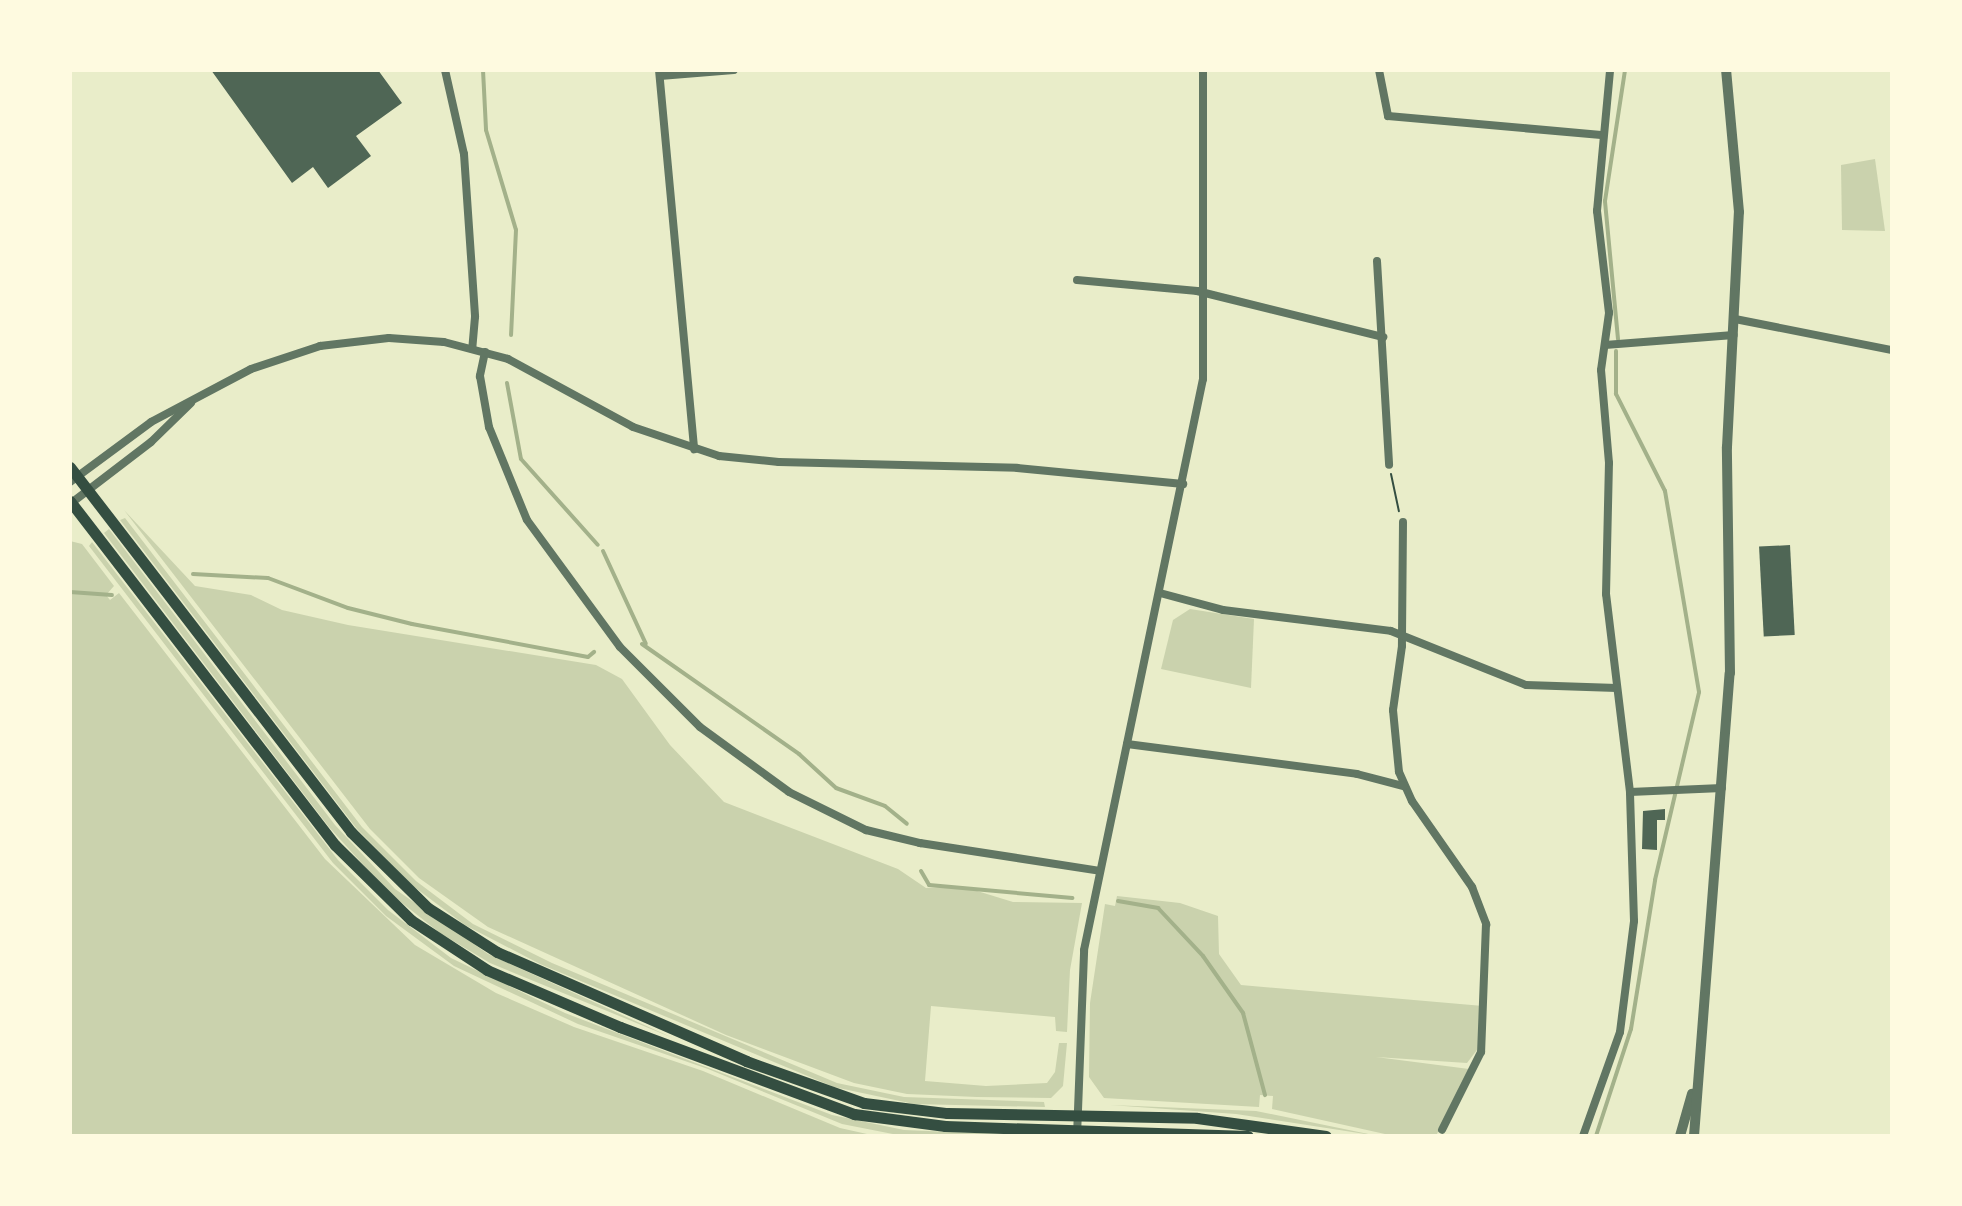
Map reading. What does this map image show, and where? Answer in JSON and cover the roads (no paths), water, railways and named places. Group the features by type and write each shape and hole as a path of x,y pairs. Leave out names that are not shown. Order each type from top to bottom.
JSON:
{"main road":[{"path":"72,475 88,490 351,832 406,890 462,931 535,970 842,1098 927,1112 1077,1114 1231,1121 1326,1136"},
{"path":"71,503 335,845 383,896 451,949 571,1007 840,1110 913,1124 1248,1136"}],"street":[{"path":"445,70 464,154 475,317 472,349"},
{"path":"694,449 660,73 734,70"},
{"path":"1077,1132 1080,976 1203,379 1206,293 1203,70"},
{"path":"1379,70 1388,116 1601,135"},
{"path":"1583,1136 1613,1058 1629,980 1634,898 1630,792 1606,594 1609,463 1601,370 1609,313 1597,211 1601,135 1610,70"},
{"path":"1694,1136 1731,648 1727,447 1735,319 1738,183 1726,70"},
{"path":"1377,261 1389,465"},
{"path":"1077,280 1206,293 1383,337"},
{"path":"1735,319 1892,350"},
{"path":"1605,345 1734,335"},
{"path":"72,475 151,422 263,364 331,344 404,339 485,352 547,377 628,425 694,449 759,461 1002,467 1183,484"},
{"path":"485,352 480,376 489,427 527,520 620,647 700,727 789,792 866,830 920,843 1100,871"},
{"path":"71,503 151,442 194,400"},
{"path":"1403,522 1401,634 1393,710 1403,786 1470,883 1486,924 1481,1052 1442,1130"},
{"path":"1160,593 1223,610 1401,634 1511,682 1617,688"},
{"path":"1127,744 1357,774 1403,786"},
{"path":"1630,792 1722,788"},
{"path":"1680,1136 1699,1073"}],"waterway":[{"path":"483,70 486,130 516,230 511,335"},
{"path":"1618,339 1605,201 1625,70"},
{"path":"1596,1136 1631,1029 1655,880 1699,692 1665,491 1616,394 1616,351"},
{"path":"507,383 521,459 598,545"},
{"path":"603,551 646,644"},
{"path":"193,574 268,578 348,608 412,624 588,657 594,652"},
{"path":"70,592 112,595"},
{"path":"642,644 799,754 836,788 885,806 907,824"},
{"path":"921,871 929,885 1072,898"},
{"path":"1118,901 1158,908 1203,956 1243,1013 1265,1095"}]}
